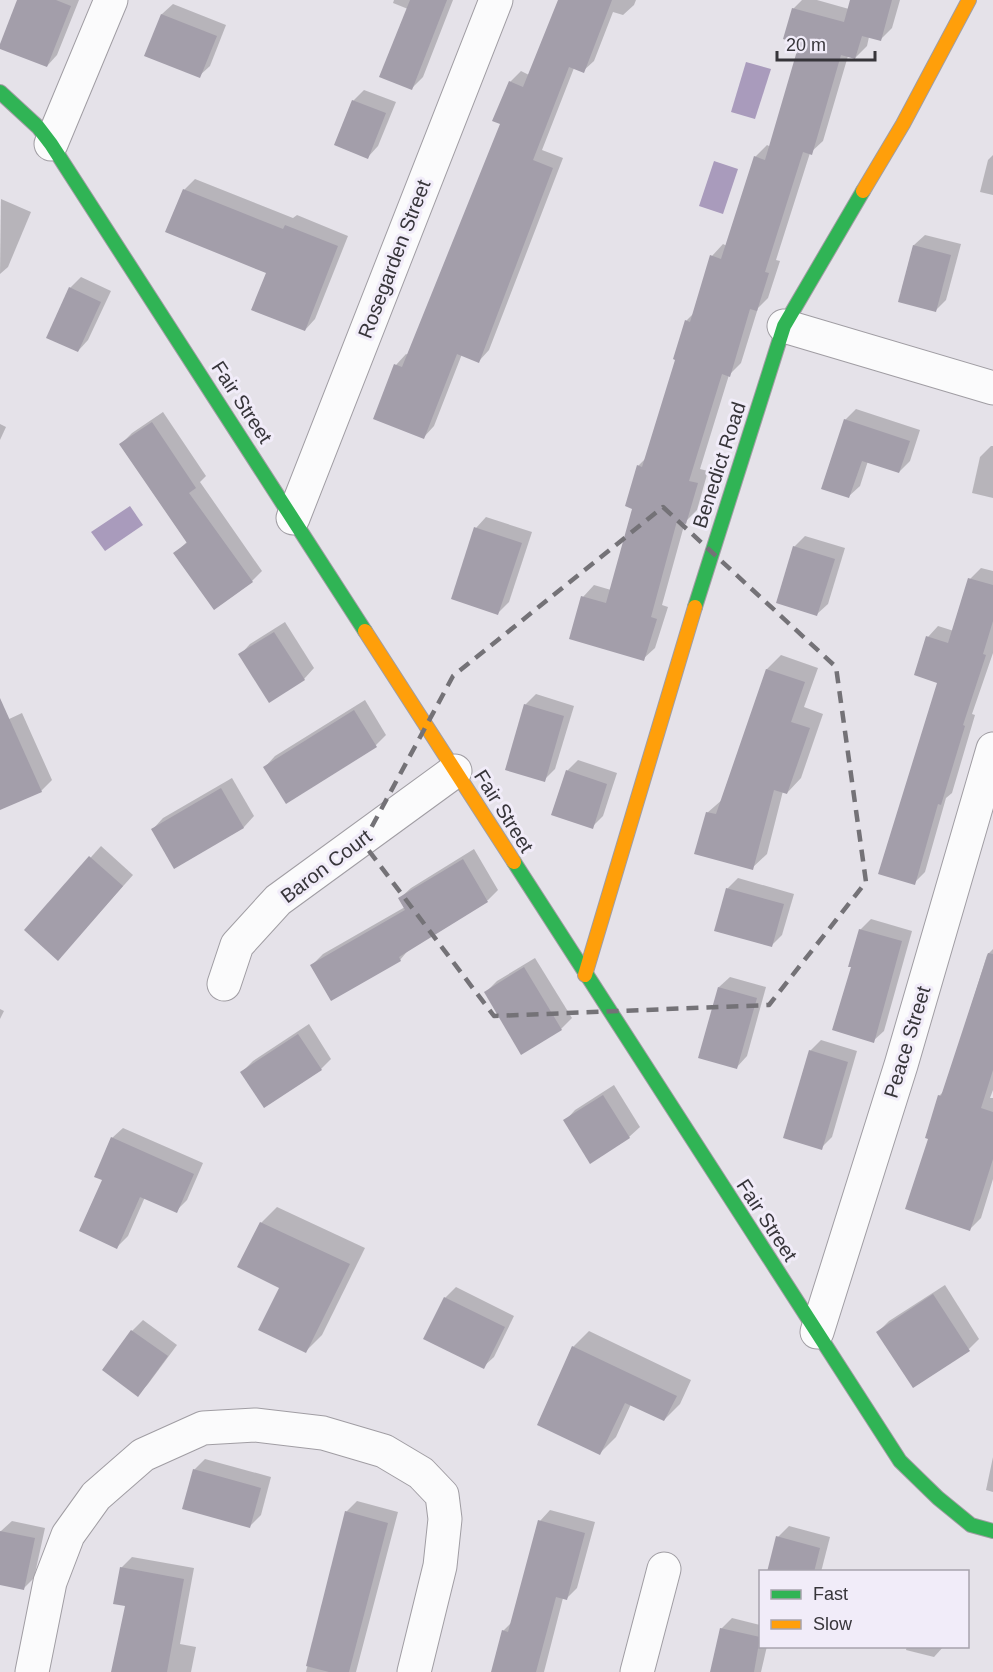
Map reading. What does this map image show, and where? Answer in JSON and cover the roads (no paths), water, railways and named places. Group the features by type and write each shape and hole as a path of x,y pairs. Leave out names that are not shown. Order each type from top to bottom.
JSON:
{"street":[{"path":"51,144 111,0"},
{"name":"Rosegarden Street","path":"293,518 496,0"},
{"name":"Benedict Road","path":"585,975 722,517 784,326 903,124 969,0"},
{"name":"Fair Street","path":"0,92 38,127 51,144 900,1461 938,1498 971,1524 993,1531"},
{"path":"784,326 993,388"},
{"name":"Peace Street","path":"817,1332 901,1065 993,749"},
{"name":"Baron Court","path":"224,984 237,945 278,900 455,771"},
{"path":"32,1672 50,1582 68,1535 96,1496 143,1455 203,1428 255,1425 323,1433 384,1451 421,1473 442,1495 446,1519 440,1566 414,1672"},
{"path":"637,1672 664,1569"}]}
